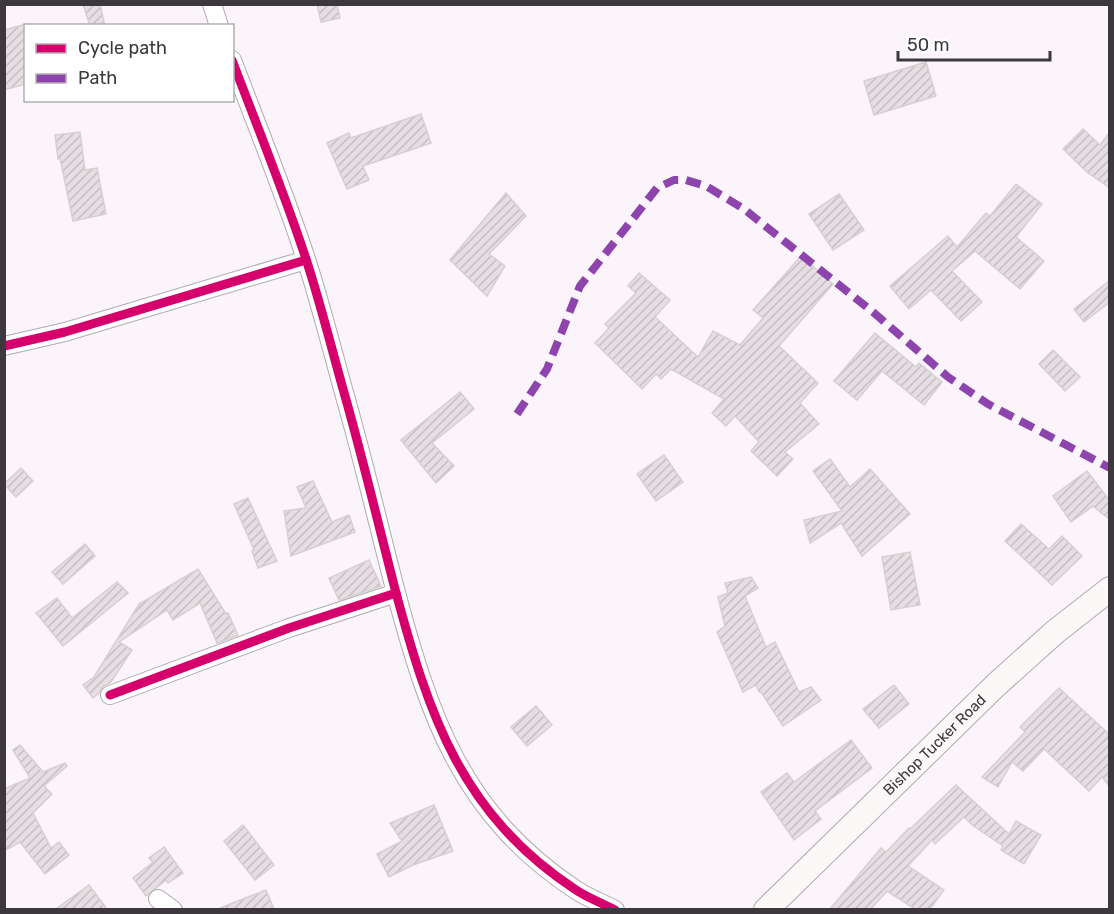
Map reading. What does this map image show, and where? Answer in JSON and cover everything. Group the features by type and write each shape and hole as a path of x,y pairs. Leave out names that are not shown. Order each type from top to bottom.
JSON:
{"main road":[{"name":"Bishop Tucker Road","path":"766,909 996,685 1055,632 1110,589"}],"street":[{"path":"212,4 218,24"},
{"path":"234,65 306,260 356,434 396,592 432,712 451,754 477,795 501,826 535,859 578,891 615,909"},
{"path":"4,346 65,332 306,260"},
{"path":"110,695 289,628 396,592"}],"building":[{"path":"83,4 100,4 105,24 89,24"},
{"path":"317,4 337,4 340,18 321,22"},
{"path":"24,25 24,85 4,90 4,30"},
{"path":"926,62 936,96 874,115 864,81"},
{"path":"421,114 431,143 363,166 369,180 347,189 327,143 349,133 351,138"},
{"path":"1083,129 1100,145 1110,132 1110,188 1088,173 1063,149"},
{"path":"80,132 85,170 97,168 106,214 73,221 60,158 58,159 55,135"},
{"path":"1016,184 1042,204 1016,237 1044,261 1020,289 975,251 952,271 982,302 961,321 931,290 909,309 890,286 948,236 957,247 986,213 990,216"},
{"path":"506,193 526,216 489,254 505,266 487,296 450,260"},
{"path":"839,194 864,230 833,250 809,214"},
{"path":"801,256 833,284 779,346 818,383 800,403 819,424 785,452 793,459 777,476 751,451 759,442 735,416 726,426 712,413 724,399 671,369 661,379 656,374 642,389 595,343 609,328 605,324 636,293 628,286 639,273 670,300 655,317 698,357 713,331 740,345 763,318 753,310"},
{"path":"1110,280 1110,302 1084,322 1074,309"},
{"path":"875,333 916,367 919,363 942,382 924,405 882,371 857,400 834,381"},
{"path":"1053,350 1080,377 1065,391 1039,364"},
{"path":"460,392 474,409 432,443 454,466 436,483 401,440"},
{"path":"664,455 683,482 656,501 637,474"},
{"path":"830,459 850,487 870,469 910,514 862,556 841,523 810,543 804,520 842,511 813,471"},
{"path":"21,468 33,481 16,497 4,484"},
{"path":"1087,471 1110,501 1110,520 1093,506 1071,522 1053,496"},
{"path":"313,481 332,522 349,515 355,532 291,556 284,511 306,508 297,487"},
{"path":"248,498 277,561 258,568 252,551 254,550 234,504"},
{"path":"1021,524 1049,549 1062,536 1082,556 1052,585 1005,541"},
{"path":"85,544 95,556 63,584 52,572"},
{"path":"910,552 920,605 891,610 882,557"},
{"path":"369,560 381,586 339,600 329,578"},
{"path":"198,569 226,614 228,613 238,635 217,643 200,603 173,620 167,610 119,642 132,650 111,682 102,687 93,698 83,685 94,677 139,604"},
{"path":"751,577 758,588 745,596 766,647 775,642 799,692 811,687 821,700 783,726 756,685 743,692 717,632 725,626 718,597 728,593 725,583"},
{"path":"117,582 128,593 63,646 36,613 57,598 72,618"},
{"path":"894,685 909,704 879,728 863,709"},
{"path":"1059,688 1110,735 1110,787 1102,777 1089,791 1044,749 1023,771 1012,762 998,787 982,777 1025,732 1020,727"},
{"path":"536,706 552,725 527,746 511,727"},
{"path":"851,740 872,768 815,811 821,819 794,840 761,792 787,773 794,782"},
{"path":"20,745 43,772 65,763 67,766 44,786 52,794 33,813 51,848 59,842 69,855 45,874 20,842 4,851 4,789 30,778 13,750"},
{"path":"956,785 1009,834 1016,821 1041,835 1024,864 1001,850 1003,846 964,817 935,844 932,840 908,866 944,890 930,909 915,909 887,891 871,909 830,909 881,848 886,852"},
{"path":"434,805 453,851 413,865 389,877 377,854 402,841 390,823"},
{"path":"243,825 274,865 255,880 224,841"},
{"path":"164,847 183,873 168,883 166,880 146,896 133,878 153,862 149,858"},
{"path":"89,885 107,909 56,909"},
{"path":"266,890 274,909 220,909 220,908"}],"marked path":[{"path":"517,414 547,369 580,286 657,188 674,180 686,180 706,186 744,209 873,312 948,377 988,404 1110,468"}],"cycle path":[{"path":"234,65 280,184 311,275 408,635 421,679 437,720 455,759 477,795 504,829 537,860 576,890 615,910"},
{"path":"4,346 65,332 306,260"},
{"path":"110,695 289,628 396,593"}]}
